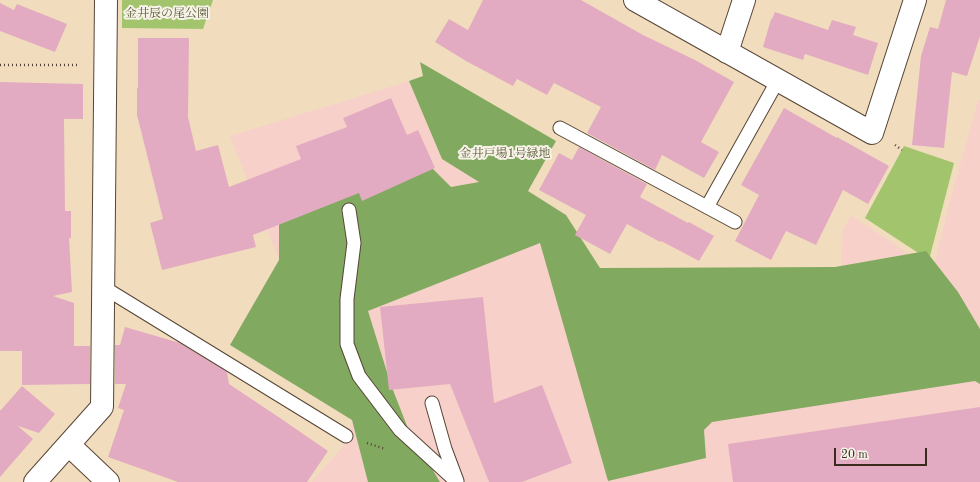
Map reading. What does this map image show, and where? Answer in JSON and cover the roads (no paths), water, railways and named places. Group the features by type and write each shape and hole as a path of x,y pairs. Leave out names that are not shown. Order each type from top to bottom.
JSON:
{"street":[{"path":"35,482 102,407 106,0"},
{"path":"635,0 872,132 915,0"},
{"path":"727,52 744,0"},
{"path":"69,445 108,482"}],"lane":[{"path":"707,207 778,80"},
{"path":"560,128 735,222"},
{"path":"349,210 354,243 347,299 347,344 359,376 400,430 457,482"},
{"path":"103,287 346,436"},
{"path":"432,403 445,449 457,482"}],"park label":[{"name":"金井辰の尾公園","path":"167,14"},
{"name":"金井戸場1号緑地","path":"505,154"}]}
